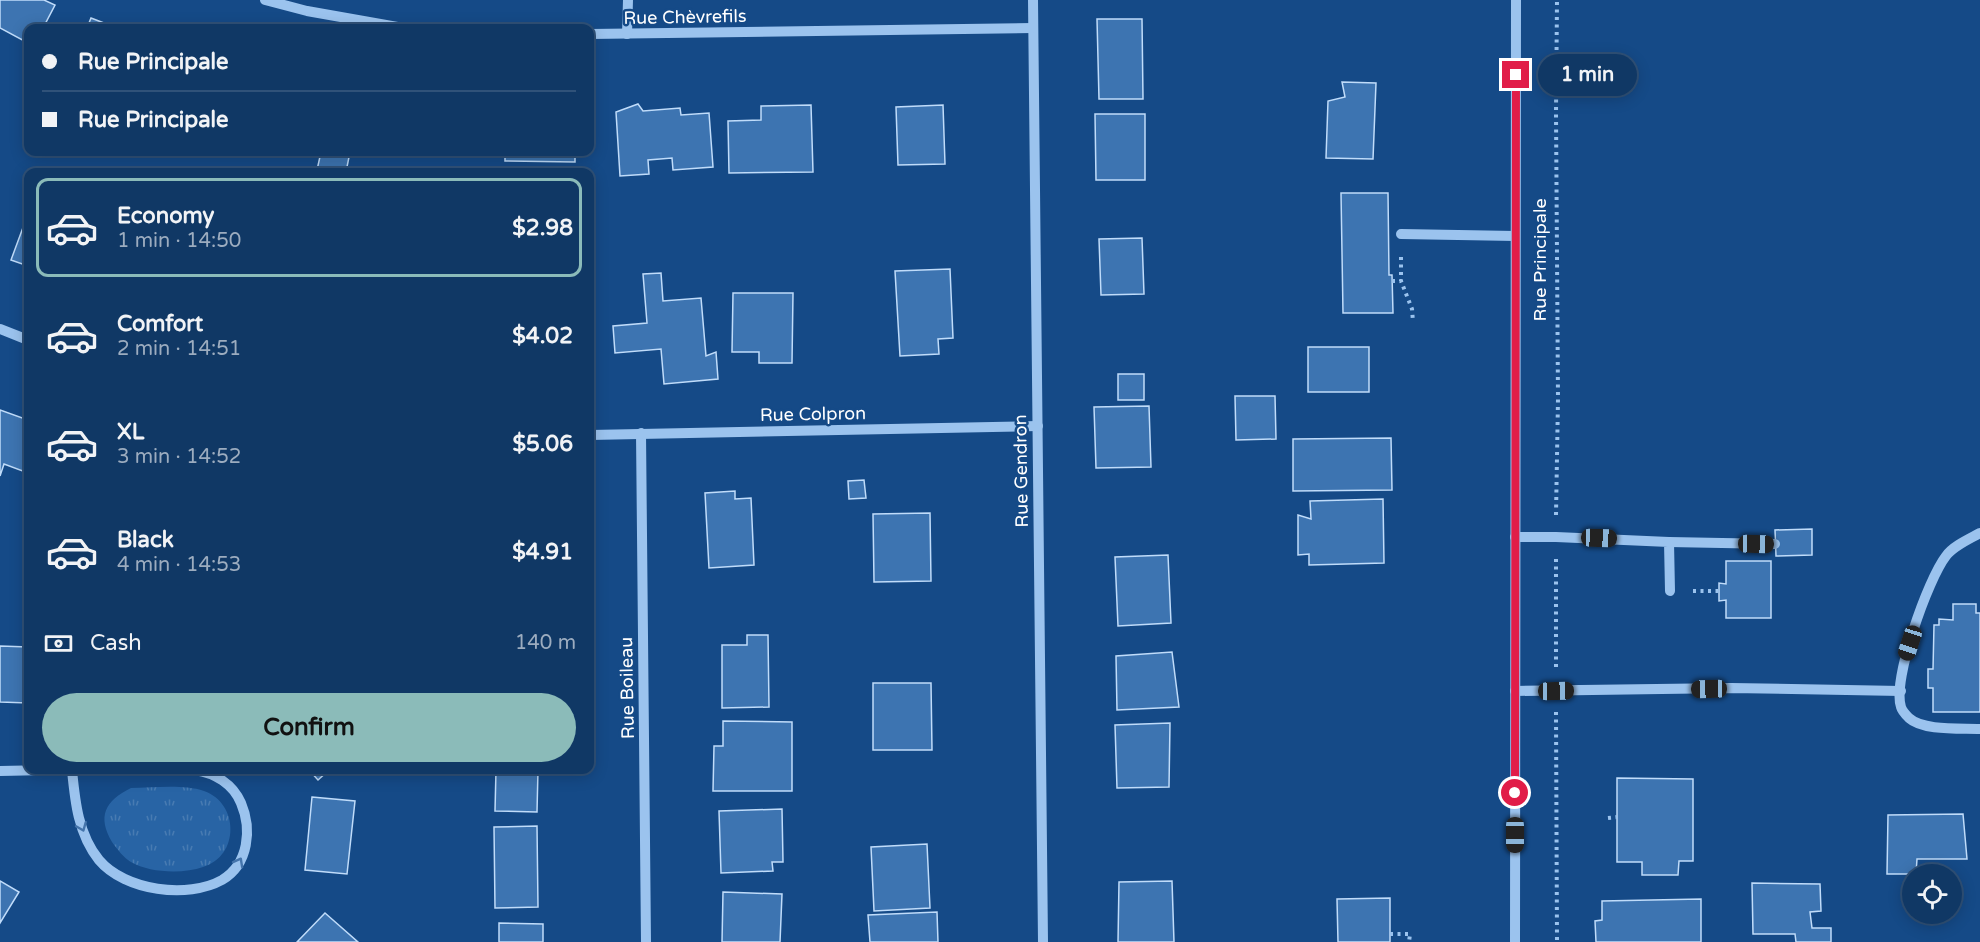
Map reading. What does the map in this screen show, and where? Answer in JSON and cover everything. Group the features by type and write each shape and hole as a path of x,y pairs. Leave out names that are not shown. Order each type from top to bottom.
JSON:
{"street":[{"path":"265,0 307,11 380,24"},
{"path":"627,34 628,0"},
{"name":"Rue Gendron","path":"1033,0 1043,942"},
{"name":"Rue Principale","path":"1515,942 1516,0"},
{"name":"Rue Chèvrefils","path":"594,34 1033,28"},
{"path":"1401,234 1515,236"},
{"path":"0,329 24,338"},
{"name":"Rue Colpron","path":"594,435 1038,426"},
{"name":"Rue Boileau","path":"640,434 646,942"},
{"path":"1980,533 1946,555 1930,587 1905,659 1900,691 1901,708 1911,720 1926,727 1980,729"},
{"path":"1515,537 1775,544"},
{"path":"1669,542 1670,591"},
{"path":"1515,691 1731,688 1900,691"},
{"path":"0,771 24,770"},
{"path":"72,774 74,797 80,823 99,860 110,870 136,885 167,890 189,889 221,880 238,865 246,844 248,828 246,814 239,799 220,778 213,774"}],"path":[{"name":"Rue Principale","path":"1556,519 1557,0"},
{"path":"1392,281 1401,281 1412,309 1413,322"},
{"path":"1556,554 1556,668"},
{"path":"1556,710 1557,942"},
{"path":"1608,818 1617,817"},
{"path":"1390,934 1410,934 1409,942"}],"green space":[{"path":"131,788 187,788 204,791 216,797 224,806 229,817 229,841 224,852 215,861 203,867 186,871 157,870 139,866 128,860 107,833 105,817 106,810 115,798"}],"building":[{"path":"0,0 44,0 55,5 45,24 24,24 24,41 0,28"},
{"path":"91,18 107,24 89,24"},
{"path":"1097,19 1142,19 1143,99 1099,99"},
{"path":"1342,82 1376,83 1373,159 1326,158 1328,101 1345,97"},
{"path":"638,104 643,111 680,108 681,115 709,113 713,167 673,170 672,158 648,160 649,174 620,176 616,112"},
{"path":"811,105 813,172 729,173 728,121 761,120 761,106"},
{"path":"943,105 945,164 898,165 896,107"},
{"path":"1095,114 1145,114 1145,180 1096,180"},
{"path":"320,156 349,156 347,168 317,168"},
{"path":"505,156 575,156 575,162 505,161"},
{"path":"1341,193 1388,193 1389,275 1392,275 1393,313 1343,313"},
{"path":"24,225 24,265 11,260"},
{"path":"1142,238 1144,294 1101,295 1099,239"},
{"path":"950,269 953,338 938,339 939,354 900,356 895,271"},
{"path":"661,273 663,301 701,298 706,356 716,352 718,379 664,384 661,349 615,353 613,326 647,323 643,274"},
{"path":"733,293 793,293 792,363 759,363 759,352 732,352"},
{"path":"1308,347 1369,347 1369,392 1308,392"},
{"path":"1118,374 1144,374 1144,400 1118,400"},
{"path":"1235,396 1275,396 1276,439 1236,440"},
{"path":"1149,406 1151,467 1096,468 1094,407"},
{"path":"0,410 24,419 24,472 4,464 0,476"},
{"path":"1391,438 1392,490 1293,491 1293,439"},
{"path":"864,480 866,498 849,499 848,481"},
{"path":"735,491 735,499 751,498 754,565 709,568 705,493"},
{"path":"1383,499 1384,563 1309,565 1309,554 1298,555 1298,515 1311,519 1310,501"},
{"path":"930,513 931,581 874,582 873,514"},
{"path":"1812,529 1812,555 1776,556 1775,530"},
{"path":"1168,555 1171,623 1118,626 1115,557"},
{"path":"1726,561 1771,561 1771,618 1726,618 1726,600 1719,601 1719,583 1726,584"},
{"path":"1953,604 1976,604 1976,613 1980,613 1980,712 1933,712 1933,688 1928,688 1928,669 1933,669 1934,625 1939,625 1939,619 1953,620"},
{"path":"747,635 768,635 769,707 722,708 722,645 747,645"},
{"path":"0,646 24,647 24,703 0,702"},
{"path":"1172,652 1179,707 1117,710 1116,656"},
{"path":"873,683 931,683 932,750 873,750"},
{"path":"723,721 792,722 792,791 713,791 714,746 723,746"},
{"path":"1170,723 1169,787 1117,788 1115,725"},
{"path":"313,774 325,774 318,780"},
{"path":"496,774 538,774 537,812 495,811"},
{"path":"1617,778 1693,779 1693,861 1679,861 1678,875 1642,875 1642,862 1617,862"},
{"path":"312,797 355,801 347,874 305,870"},
{"path":"782,809 783,862 772,862 773,871 721,873 719,811"},
{"path":"1963,814 1967,859 1917,859 1917,864 1902,864 1902,874 1887,874 1888,815"},
{"path":"537,826 538,907 495,908 494,827"},
{"path":"927,844 930,908 874,911 871,847"},
{"path":"0,881 19,892 0,923"},
{"path":"1172,881 1174,942 1118,942 1119,882"},
{"path":"1752,883 1820,884 1821,911 1810,912 1812,928 1831,928 1831,942 1796,942 1795,934 1753,934"},
{"path":"723,892 782,894 780,942 722,942"},
{"path":"1390,898 1390,942 1338,942 1337,899"},
{"path":"1701,899 1701,942 1596,942 1595,921 1602,920 1602,901"},
{"path":"937,912 938,942 870,942 868,915"},
{"path":"325,913 358,942 297,942"},
{"path":"499,923 543,924 543,942 499,942"}],"route":[{"path":"1515,793 1516,75"}]}
